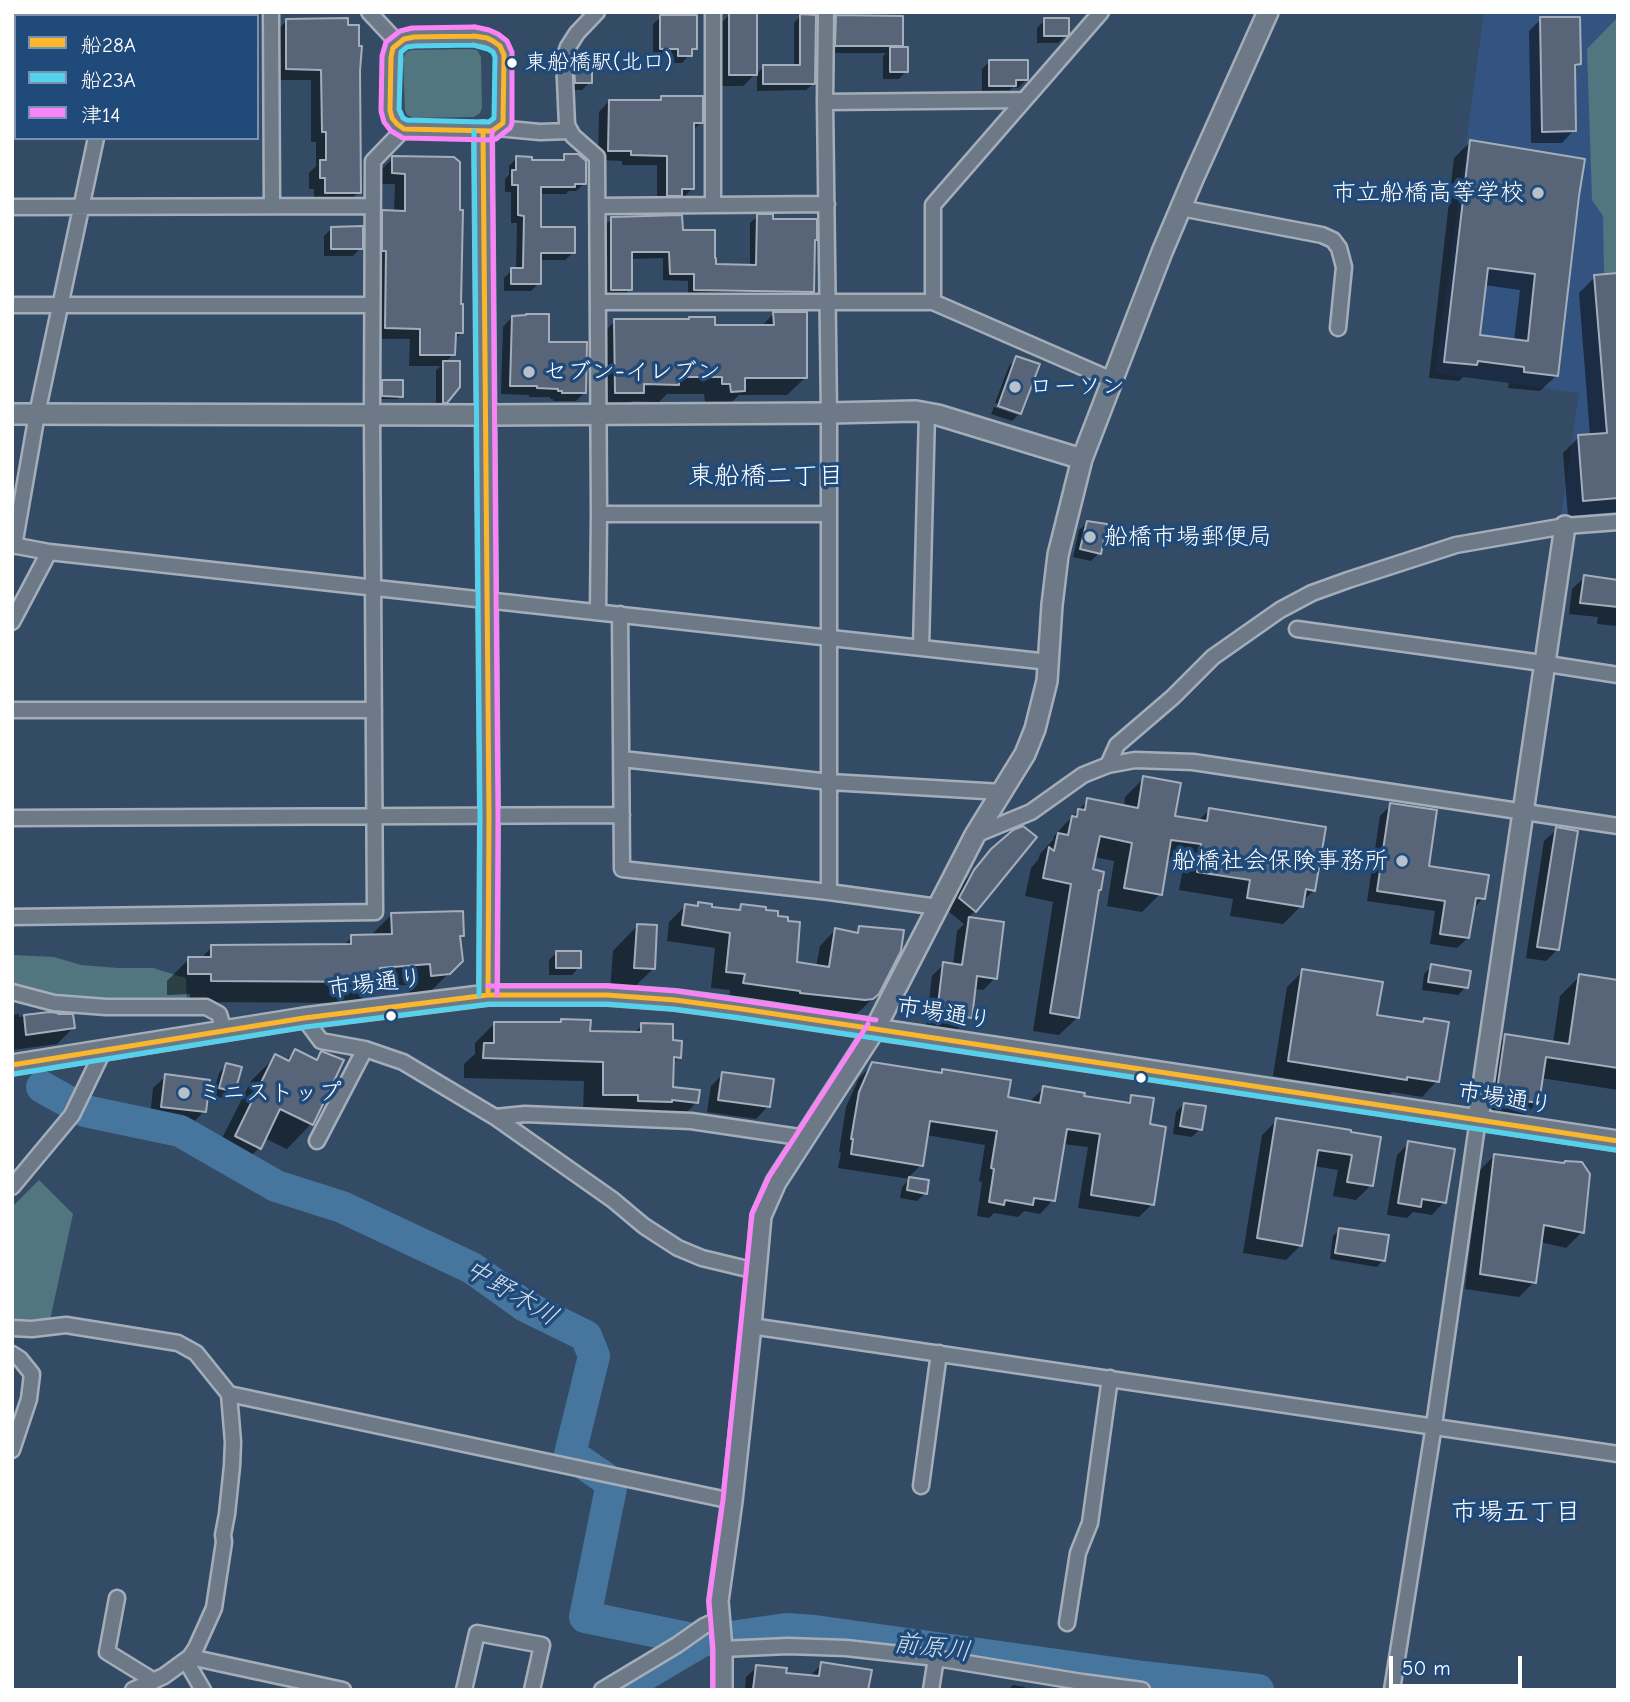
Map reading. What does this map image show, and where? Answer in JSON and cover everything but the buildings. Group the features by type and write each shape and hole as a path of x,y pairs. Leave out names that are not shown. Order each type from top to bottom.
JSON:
{"street":[{"path":"271,12 264,105 272,206"},
{"path":"369,12 398,43"},
{"path":"597,12 568,47 565,58 565,120 569,131 597,157 598,612"},
{"path":"713,12 713,205"},
{"path":"826,12 829,892"},
{"path":"933,302 933,205 1101,12"},
{"path":"722,1690 718,1601 732,1501 761,1216 776,1182 875,1029 975,835 1025,754 1043,703 1058,555 1082,459 1181,208 1268,12"},
{"path":"490,130 503,123 504,115 504,55 500,46 487,38 474,36 414,37 404,39 393,48 390,110 392,118 404,129 569,131"},
{"path":"825,102 1024,100"},
{"path":"12,917 375,912 373,161 404,129"},
{"path":"488,995 485,415 490,130"},
{"path":"96,140 37,414 13,545 49,552 1049,662"},
{"path":"598,206 827,204"},
{"path":"12,207 372,206"},
{"path":"1181,208 1322,235 1333,240 1339,248 1344,267 1338,328"},
{"path":"598,302 933,302 1112,380"},
{"path":"12,305 372,305"},
{"path":"12,414 485,415 916,411 1082,459"},
{"path":"921,648 927,412"},
{"path":"599,514 829,514"},
{"path":"1108,765 1117,745 1173,697 1213,657 1280,610 1312,593 1457,545 1565,526 1618,522"},
{"path":"1392,1690 1434,1425 1565,526"},
{"path":"12,622 49,552"},
{"path":"620,614 622,869 938,907"},
{"path":"1297,629 1545,663 1618,676"},
{"path":"12,710 374,710"},
{"path":"622,759 830,782 1002,792"},
{"path":"975,835 1031,812 1083,775 1108,765 1135,760 1193,762 1618,826"},
{"path":"12,818 622,815"},
{"path":"12,992 54,1003 106,1007 206,1007 219,1014 223,1031"},
{"name":"市場通り","path":"12,1065 304,1018 488,995 607,995 675,1000 1618,1141"},
{"path":"304,1018 321,1041 365,1049 403,1062 495,1117 678,1248 702,1258 756,1271"},
{"path":"317,1141 365,1049"},
{"path":"12,1186 72,1115 103,1051"},
{"path":"495,1117 525,1114 691,1121 806,1138"},
{"path":"12,1328 32,1329 66,1325 178,1343 197,1353 229,1394 233,1442 228,1514 214,1608 197,1648 188,1659 164,1676 133,1690"},
{"path":"751,1326 1618,1454"},
{"path":"921,1486 939,1353"},
{"path":"12,1354 20,1359 32,1374 29,1399 12,1450"},
{"path":"1067,1623 1077,1553 1090,1524 1110,1378"},
{"path":"229,1394 732,1501"},
{"path":"117,1598 107,1653 154,1681"},
{"path":"603,1690 704,1626 720,1635 788,1646 846,1648 936,1658 1082,1686 1142,1690"},
{"path":"464,1690 477,1633 541,1645 531,1690"},
{"path":"931,1690 936,1658"},
{"path":"188,1659 203,1690"},
{"path":"188,1659 343,1690"}],"shaded area":[{"name":"市立船橋高等学校","path":"1484,12 1618,12 1618,515 1561,516 1579,393 1435,373"}],"green space":[{"path":"1618,17 1618,273 1604,274 1603,216 1592,200 1587,49"},
{"path":"477,50 481,57 480,113 474,117 414,118 407,115 403,59 406,52"},
{"path":"12,955 54,957 81,965 153,968 186,978 187,1000 77,1000 12,984"},
{"path":"39,1180 73,1214 50,1320 12,1319 12,1207"}],"waterway":[{"name":"中野木川","path":"42,1087 85,1111 180,1131 276,1186 342,1207 472,1268 525,1306 586,1336 594,1356 570,1454 612,1483 585,1617 702,1641"},
{"name":"前原川","path":"619,1690 702,1641 786,1629 1258,1690"}],"transit line":[{"name":"津14","path":"474,27 412,28 400,31 386,42 382,56 381,111 384,122 391,131 403,138 492,140 510,128 512,52 507,41 498,34 475,27"},
{"name":"船28A","path":"474,36 493,41 500,46 504,55 503,123 492,131 404,129 397,124 390,110 393,48 404,39 414,37 474,36"},
{"name":"船23A","path":"473,45 488,49 495,57 494,118 489,122 403,118 399,109 401,52 407,47 415,46 473,45"},
{"name":"船23A","path":"474,131 479,995"},
{"name":"船28A","path":"483,131 488,995"},
{"name":"津14","path":"492,131 497,995"},
{"name":"津14","path":"488,986 607,986 676,991 876,1020"},
{"name":"船28A","path":"12,1065 304,1018 488,995 607,995 742,1009 1618,1141"},
{"name":"船23A","path":"13,1074 305,1027 489,1004 607,1004 741,1018 1617,1150"},
{"name":"津14","path":"713,1690 709,1601 723,1500 752,1214 769,1177 868,1024"}],"place":[{"name":"東船橋駅(北口)","path":"512,63"},
{"name":"市立船橋高等学校","path":"1538,193"},
{"name":"セブン-イレブン","path":"529,372"},
{"name":"ローソン","path":"1015,387"},
{"name":"船橋市場郵便局","path":"1090,537"},
{"name":"船橋社会保険事務所","path":"1402,861"},
{"name":"ミニストップ","path":"184,1093"}],"district":[{"name":"東船橋二丁目","path":"766,477"},
{"name":"市場五丁目","path":"1516,1513"}]}
